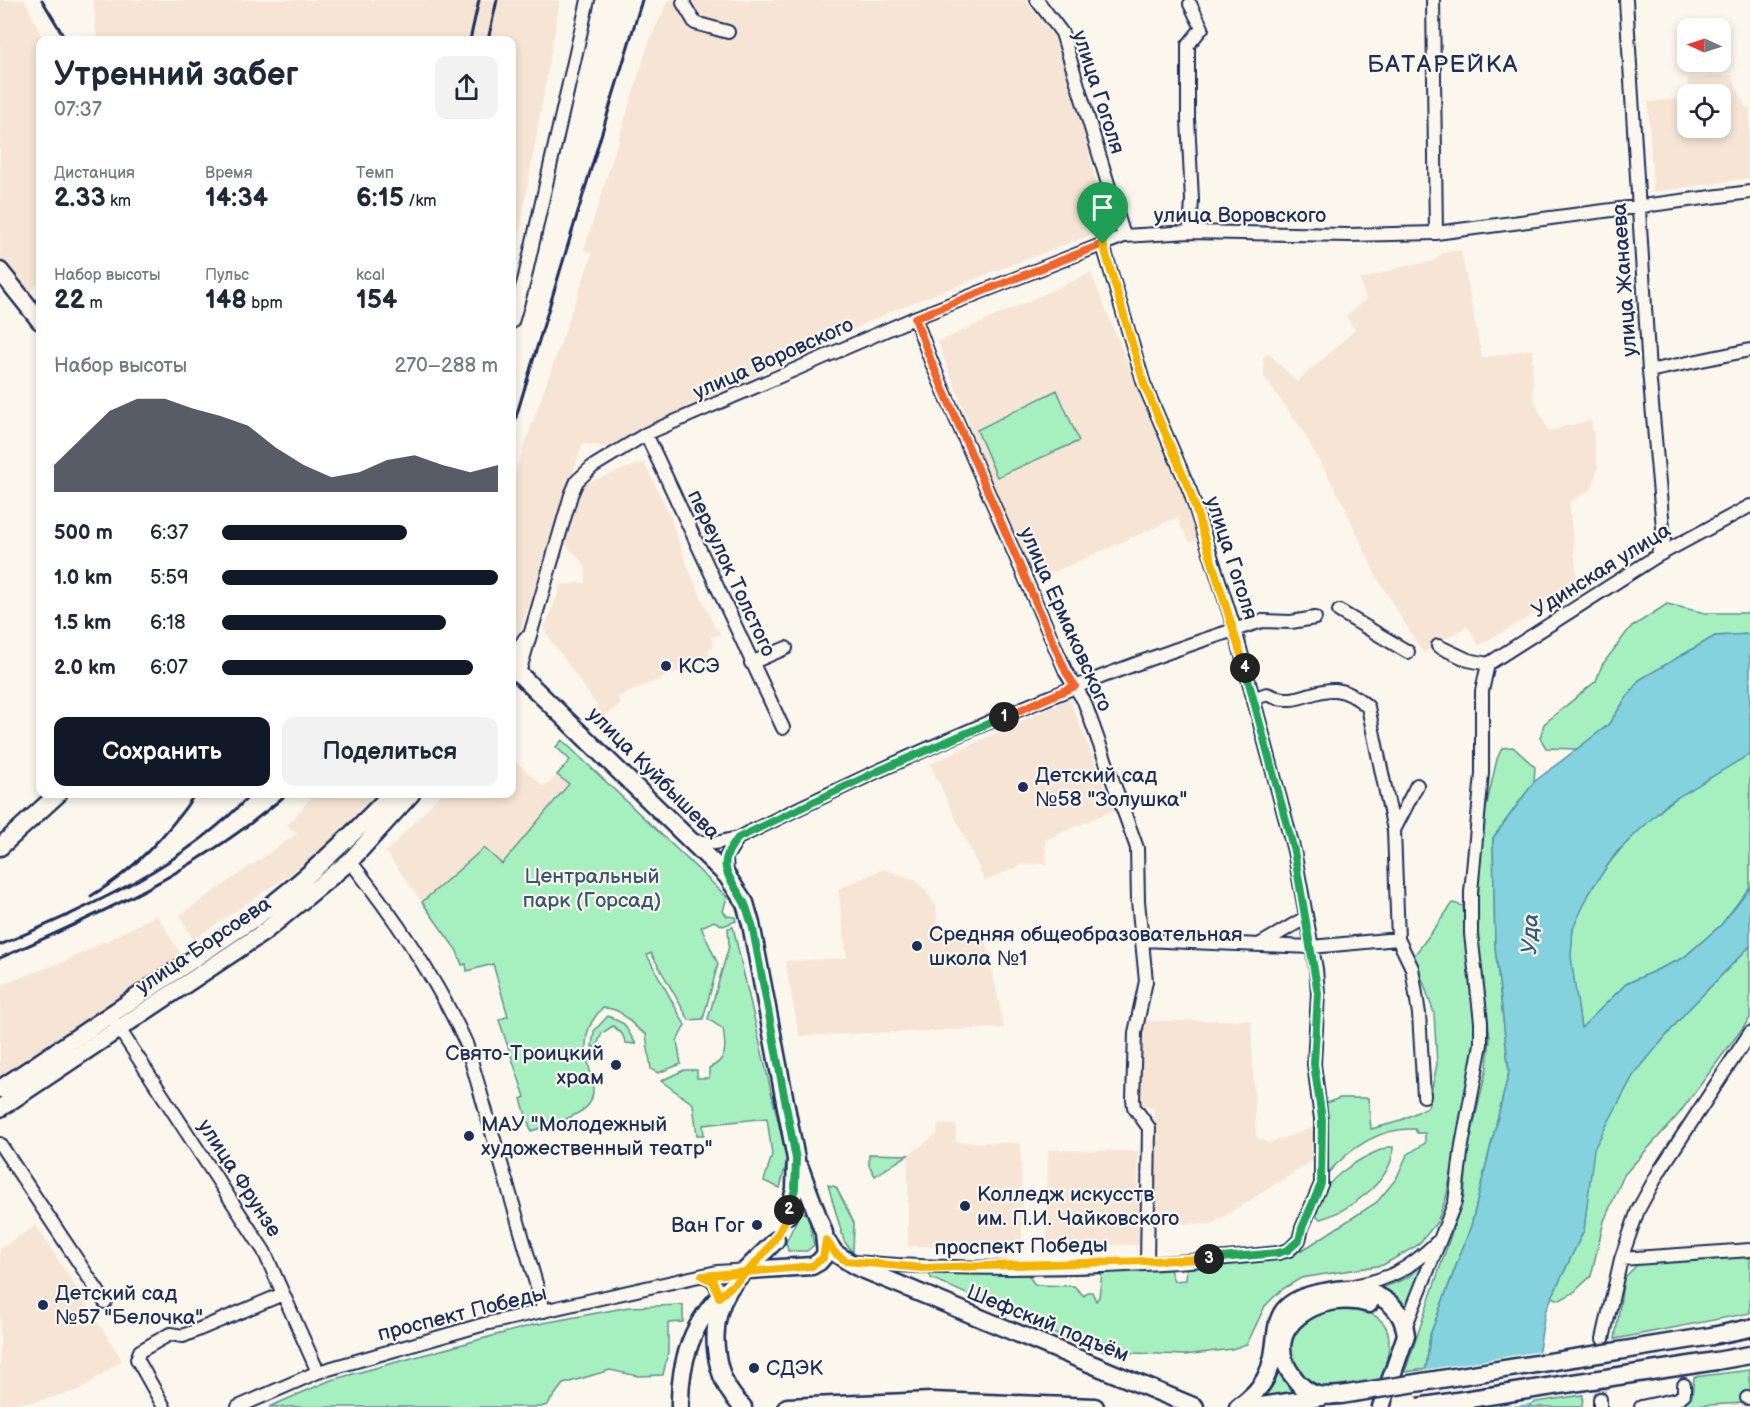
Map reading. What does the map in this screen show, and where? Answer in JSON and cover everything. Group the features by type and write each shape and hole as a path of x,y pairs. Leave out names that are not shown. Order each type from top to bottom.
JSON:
{"main road":[{"path":"0,271 36,316"},
{"name":"улица Куйбышева","path":"516,672 727,876 745,903 752,924 796,1159 826,1240"},
{"path":"0,847 54,798"},
{"name":"улица Борсоева","path":"0,1108 295,888 339,848 387,798"},
{"name":"улица Борсоева","path":"0,1089 264,932 350,861 407,798"},
{"name":"улица Куйбышева","path":"680,1407 682,1371 695,1329 718,1300 776,1240 788,1215 795,1189 796,1159"},
{"path":"788,1215 800,1207 814,1211"},
{"path":"776,1240 782,1257 798,1265"},
{"path":"748,1270 798,1265 812,1266 819,1262 825,1254 826,1240"},
{"name":"Шефский подъём","path":"826,1240 835,1253 846,1261 920,1294 1195,1407"},
{"path":"1238,1407 1255,1392 1266,1377 1276,1328 1284,1311 1302,1297 1345,1288 1366,1291 1383,1298 1396,1309 1403,1336 1381,1407"},
{"path":"718,1300 717,1341 721,1373 731,1395 743,1407"},
{"path":"1341,1395 1318,1395 1310,1392 1290,1373 1283,1345 1289,1326 1300,1314 1314,1306 1340,1300 1368,1303 1389,1318 1396,1332 1403,1336"},
{"path":"1254,1407 1712,1336 1750,1328"},
{"path":"1376,1407 1403,1336"},
{"path":"1418,1407 1750,1355"},
{"path":"787,1407 932,1401 1095,1407"}],"street":[{"path":"516,308 588,0"},
{"path":"684,0 683,3 695,23 728,32"},
{"name":"улица Гоголя","path":"1037,0 1062,33 1125,236"},
{"path":"1433,0 1436,233"},
{"name":"улица Жанаева","path":"1626,0 1649,371 1664,539 1657,556"},
{"path":"1190,4 1202,28 1188,45 1192,200 1190,232"},
{"name":"улица Воровского","path":"516,662 530,630 577,481 592,466 646,434 915,318 1103,244 1125,236 1190,232 1349,235 1436,233 1750,192"},
{"name":"улица Гоголя","path":"1103,244 1144,384 1190,491 1235,630 1294,851 1318,993 1314,1064 1322,1119 1323,1157 1321,1184 1309,1209"},
{"name":"улица Ермаковского","path":"915,318 1066,672 1084,701 1137,848 1146,981 1134,1038 1132,1099 1134,1107 1148,1124 1147,1263"},
{"path":"1649,371 1750,350"},
{"name":"переулок Толстого","path":"646,434 783,728"},
{"name":"Удинская улица","path":"1488,664 1657,556 1750,506"},
{"path":"1339,611 1408,652"},
{"path":"692,841 715,843 738,838 876,772 1075,686 1263,621 1291,622 1315,618"},
{"path":"1403,1336 1455,1202 1462,1145 1480,1044 1481,1022 1472,944 1471,892 1482,774 1484,678 1488,664 1468,660 1438,646"},
{"path":"751,663 786,648"},
{"path":"1252,699 1268,694 1281,701 1339,688 1354,694 1368,707 1394,830 1398,939 1412,968 1419,1014 1424,1096"},
{"path":"1394,830 1417,785"},
{"path":"727,876 726,857 738,838"},
{"path":"350,861 422,962 451,1011 466,1043 503,1163 544,1311"},
{"path":"1259,945 1305,918"},
{"path":"1142,940 1311,947 1398,939"},
{"name":"улица Фрунзе","path":"115,1022 264,1251 318,1372"},
{"path":"1603,1339 1621,1259 1638,1209 1654,1180 1750,1032"},
{"path":"0,1144 105,1302"},
{"name":"проспект Победы","path":"846,1261 922,1268 1147,1263 1227,1258 1288,1250 1299,1240 1309,1209"},
{"path":"1345,1288 1396,1274 1440,1240"},
{"path":"1621,1259 1750,1250"},
{"name":"проспект Победы","path":"920,1294 917,1272 922,1268"},
{"name":"проспект Победы","path":"238,1407 318,1372 485,1324 702,1276 748,1270"},
{"path":"702,1276 710,1278 718,1300"},
{"path":"164,1407 137,1359 140,1351 170,1334 183,1336 283,1294"},
{"path":"1641,1407 1678,1399 1684,1394 1684,1385"}],"shaded area":[{"path":"0,0 25,0 41,36 36,36 36,285 29,292 0,257"},
{"path":"93,0 560,0 516,253 516,36 97,36"},
{"path":"668,0 1025,0 1054,37 1080,112 1106,229 896,309 606,447 583,443 516,640 516,470 592,254 584,250 649,42"},
{"path":"1732,75 1745,107 1750,108 1750,178 1653,192 1648,102 1677,99 1677,138 1731,138 1731,84 1687,84 1688,79"},
{"path":"1461,250 1482,358 1532,349 1533,397 1548,431 1591,420 1598,468 1592,489 1569,503 1578,586 1574,592 1479,645 1467,626 1423,653 1376,576 1342,501 1301,428 1264,377 1263,357 1269,354 1297,382 1355,330 1346,316 1366,299 1360,280 1401,267 1434,261 1442,253"},
{"path":"1091,273 1149,416 1185,494 1199,539 1190,542 1178,517 1043,577 1028,570 993,487 938,342"},
{"path":"644,462 669,514 688,567 714,626 721,634 711,638 714,647 708,650 711,657 618,697 621,704 604,716 544,630 561,585 586,582 585,565 563,542 578,486"},
{"name":"Детский сад №58 \"Золушка\"","path":"1069,699 1114,810 1045,840 1047,864 1021,865 985,881 930,764"},
{"path":"516,762 543,786 549,784 557,775 569,784 502,865 484,848 422,902 386,852 437,798 516,798"},
{"path":"311,798 371,798 329,842 331,846 193,940 180,915 298,833 287,826"},
{"name":"Средняя общеобразовательная школа №1","path":"884,869 913,879 924,888 937,908 937,930 985,933 1004,1028 799,1036 785,961 847,958 838,889"},
{"path":"157,915 182,956 0,1077 0,985 68,960"},
{"path":"1251,1020 1256,1137 1269,1143 1312,1128 1317,1158 1212,1224 1154,1223 1154,1109 1138,1102 1139,1021"},
{"name":"Колледж искусств им. П.И. Чайковского","path":"938,1125 956,1125 956,1142 1021,1143 1022,1246 908,1246 908,1155 937,1134"},
{"path":"1048,1150 1138,1151 1138,1196 1144,1196 1143,1245 1046,1243"},
{"name":"Детский сад №57 \"Белочка\"","path":"36,1225 122,1360 79,1390 35,1402 16,1403 15,1407 0,1407 0,1249"}],"green space":[{"path":"1057,390 1079,441 997,477 977,430"},
{"path":"1667,604 1705,613 1750,613 1750,634 1715,636 1639,680 1608,725 1577,749 1546,748 1540,738 1544,724 1596,681 1602,665 1630,628"},
{"name":"Центральный парк (Горсад)","path":"562,740 727,897 723,911 727,916 735,917 736,921 723,926 714,921 701,927 718,964 703,1019 689,1020 651,953 647,955 685,1025 677,1041 681,1064 658,1073 651,1069 646,1034 622,1014 603,1008 592,1021 587,1035 586,1048 593,1084 593,1095 589,1104 571,1117 531,1131 521,1099 525,1097 499,1020 508,1016 493,964 467,971 466,964 462,965 457,951 422,902 484,848 502,864 569,784 557,775 570,760 556,747"},
{"path":"1513,747 1535,767 1534,782 1493,838 1495,946 1509,1072 1471,1226 1430,1335 1426,1369 1405,1372 1464,1196 1468,1149 1487,1067 1490,1038 1477,928 1481,830 1497,759 1502,748"},
{"path":"1750,754 1750,887 1721,925 1683,958 1626,984 1581,1029 1572,967 1571,941 1576,920 1597,881 1613,858 1654,816 1702,780"},
{"path":"1453,903 1463,906 1476,1024 1474,1063 1446,1198 1437,1222 1418,1245 1383,1265 1301,1278 1281,1290 1265,1306 1247,1344 1232,1349 1185,1355 1108,1352 1071,1341 931,1278 929,1274 933,1272 1026,1272 1035,1285 1074,1286 1084,1296 1087,1292 1092,1292 1096,1301 1099,1297 1102,1273 1169,1267 1174,1281 1186,1280 1187,1264 1294,1254 1377,1202 1396,1179 1407,1155 1425,1143 1425,1133 1417,1133 1415,1129 1401,1129 1365,1141 1326,1175 1326,1103 1340,1098 1368,1098 1371,1129 1397,1122 1428,1107 1437,1064 1434,1013 1414,956"},
{"path":"733,927 787,1160 780,1188 764,1181 772,1155 767,1118 703,1125 704,1135 697,1135 693,1104 661,1081 684,1070 697,1070 697,1078 709,1078 709,1068 723,1057 725,1047 723,1029 708,1019 729,946 728,928"},
{"path":"1750,946 1750,1018 1678,1115 1624,1175 1604,1221 1591,1276 1573,1293 1560,1300 1552,1297 1584,1230 1593,1149 1632,1076 1685,1013"},
{"path":"608,1016 624,1024 636,1044 626,1043 622,1034 613,1026 602,1033 596,1047 592,1047 594,1031"},
{"path":"1388,1147 1393,1147 1386,1171 1367,1193 1356,1202 1331,1215 1320,1219 1317,1217 1318,1204 1323,1192 1331,1182 1353,1164"},
{"path":"869,1154 908,1155 875,1176 869,1165"},
{"path":"828,1185 836,1187 854,1223 853,1253 844,1241"},
{"path":"801,1211 808,1215 814,1245 807,1251 788,1251 786,1242"},
{"path":"1750,1257 1750,1313 1615,1339 1624,1278 1638,1264"},
{"path":"1425,1263 1406,1314 1377,1290 1407,1278"},
{"path":"683,1305 683,1322 668,1323 668,1352 663,1375 638,1376 610,1370 563,1384 547,1405 541,1407 269,1407 331,1380 533,1325 629,1307"},
{"path":"1346,1307 1374,1315 1387,1330 1388,1351 1381,1379 1325,1388 1311,1386 1302,1378 1294,1364 1291,1347 1293,1337 1297,1328 1304,1321 1323,1312"},
{"path":"1277,1365 1303,1393 1256,1398"},
{"path":"1750,1370 1750,1390 1743,1392 1744,1403 1674,1407 1692,1397 1694,1377"},
{"path":"1583,1395 1582,1407 1530,1407 1529,1403"}],"water":[{"name":"Уда","path":"1750,634 1750,754 1668,803 1616,853 1591,890 1573,928 1571,957 1581,1028 1626,984 1683,958 1721,925 1750,887 1750,946 1685,1013 1633,1076 1594,1149 1584,1230 1545,1312 1530,1407 1432,1407 1426,1369 1430,1335 1471,1226 1509,1072 1495,946 1493,838 1534,782 1608,725 1639,680 1715,636"}],"pier":[{"path":"1541,1351 1532,1403 1504,1407 1429,1407 1423,1370"}],"tunnel":[{"path":"1600,1399 1603,1339"}],"tram line":[{"path":"1316,1407 1750,1338"}],"railway":[{"path":"42,0 64,36"},
{"path":"471,36 479,0"},
{"path":"489,36 497,0"},
{"path":"516,417 642,0"},
{"path":"91,896 149,851 192,798"},
{"path":"0,945 101,899 165,864 196,843 247,798"},
{"path":"0,958 114,906 186,867 221,845 282,798"}],"place":[{"name":"КСЭ","path":"666,666"},
{"name":"Детский сад №58 \"Золушка\"","path":"1023,787"},
{"name":"Средняя общеобразовательная школа №1","path":"917,946"},
{"name":"Свято-Троицкий храм","path":"616,1065"},
{"name":"МАУ \"Молодежный художественный театр\"","path":"469,1136"},
{"name":"Колледж искусств им. П.И. Чайковского","path":"965,1206"},
{"name":"Ван Гог","path":"757,1225"},
{"name":"Детский сад №57 \"Белочка\"","path":"43,1305"},
{"name":"СДЭК","path":"754,1368"}],"district":[{"name":"БАТАРЕЙКА","path":"1443,64"}],"route":[{"path":"1103,244 915,318 931,361 1066,672 1075,686 876,772 738,838 729,848 725,867 727,876 745,903 752,924 796,1159 796,1172 793,1200 776,1240 748,1270 719,1297 713,1281 707,1276 702,1276 717,1272 748,1270 798,1265 812,1266 823,1258 827,1245 826,1240 835,1253 846,1261 922,1268 1147,1263 1278,1253 1288,1250 1299,1240 1309,1209 1321,1184 1322,1119 1314,1064 1318,993 1316,969 1294,851 1235,630 1190,491 1144,384 1103,244"}]}
